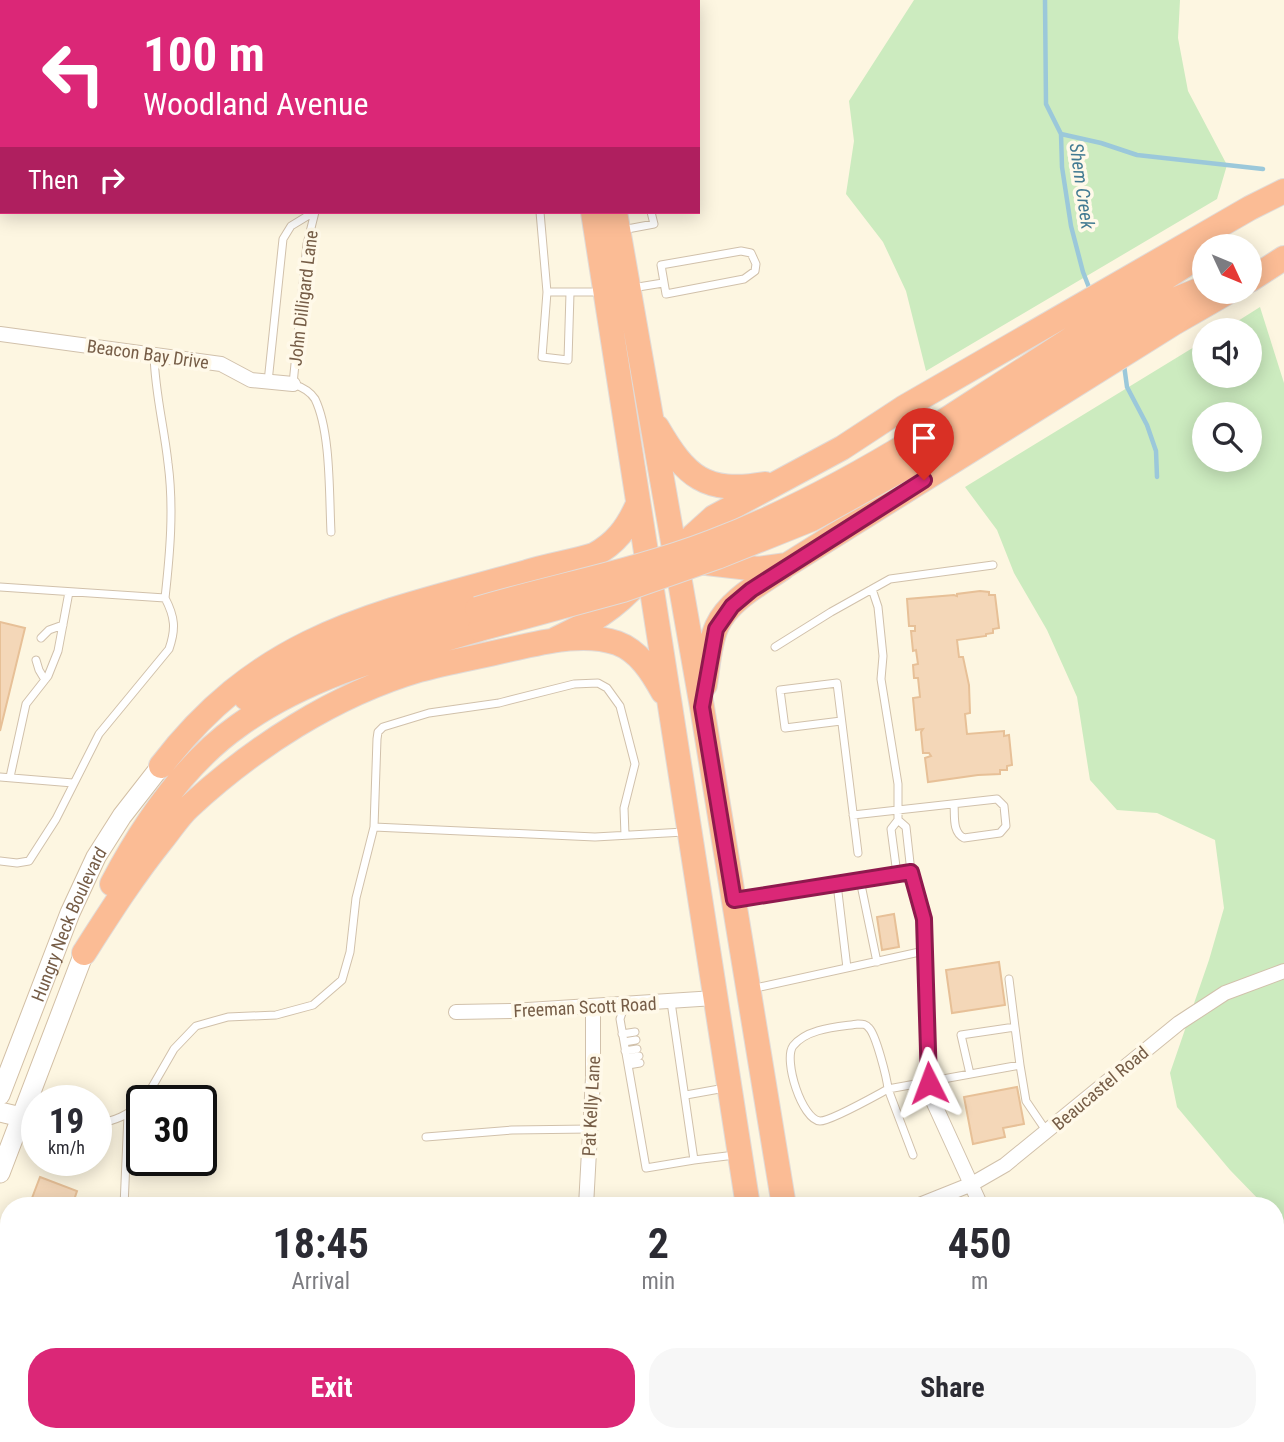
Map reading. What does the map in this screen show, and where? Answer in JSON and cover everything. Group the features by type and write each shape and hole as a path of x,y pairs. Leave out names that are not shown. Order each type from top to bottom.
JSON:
{"highway":[{"path":"675,561 704,525 776,482 842,448 903,408 1250,208 1284,191"},
{"path":"1234,234 1284,201"},
{"path":"594,214 652,418 783,1197"},
{"path":"616,221 615,291 637,506 747,1197"},
{"path":"1262,264 1284,256"},
{"path":"1262,272 1284,256"},
{"path":"921,448 1192,262"},
{"path":"84,953 106,897 129,852 156,810 193,766 236,727 274,702 345,670 479,619 711,542 801,503 873,465 921,448 1174,300 1192,293"},
{"path":"702,707 716,629 721,619 751,590 1207,304"},
{"path":"652,418 681,463 706,483 724,487 746,487 776,482"},
{"path":"161,766 184,735 212,708 259,670 304,643 397,607 594,555 618,539 637,506"},
{"path":"575,561 600,562 647,572"},
{"path":"556,639 613,609 647,572 675,561 714,562 758,569 787,565"},
{"path":"161,766 243,700 297,667 386,634 479,619"},
{"path":"84,953 138,870 187,809 237,766 282,734 348,698 420,670 556,639 601,639 618,643 641,660 653,674 668,702"}],"main road":[{"name":"Hungry Neck Boulevard","path":"0,1096 70,913 96,857 122,816 161,766"},
{"name":"Hungry Neck Boulevard","path":"37,1085 84,953"},
{"path":"0,1112 21,1117"},
{"name":"Hungry Neck Boulevard","path":"0,1173 21,1127"}],"street":[{"name":"Beacon Bay Drive","path":"0,334 221,364 251,380 293,384"},
{"path":"734,900 904,873 924,919 929,1083 933,1101 977,1197"},
{"name":"Beaucastel Road","path":"941,1197 972,1185 1005,1165 1179,1023 1225,993 1284,971"},
{"name":"Freeman Scott Road","path":"456,1012 715,998"},
{"name":"Pat Kelly Lane","path":"586,1197 593,1078 593,1006"}],"lane":[{"name":"John Dilligard Lane","path":"268,382 284,239 291,226 312,214"},
{"name":"John Dilligard Lane","path":"293,384 307,244 314,214"},
{"path":"540,214 547,292 541,357 568,360 569,293"},
{"path":"616,221 654,224 652,214"},
{"path":"741,251 751,253 755,259 755,271 744,279 666,294 663,283 661,265 741,251"},
{"path":"547,292 615,291 663,283"},
{"path":"0,861 29,861 56,819 99,734 169,649 173,637 173,613 165,598 171,550 169,464 155,390 154,355"},
{"path":"293,384 305,388 314,398 319,414 326,443 331,532"},
{"path":"775,647 890,579 993,565"},
{"path":"0,587 165,598"},
{"path":"872,589 878,607 883,656 881,678 898,783 898,820 891,829 904,873"},
{"path":"10,778 26,704 45,680 56,658 69,592"},
{"path":"41,638 49,630 63,625"},
{"path":"36,660 45,680"},
{"path":"153,1085 174,1049 196,1026 228,1017 275,1015 313,1005 342,980 350,952 356,898 374,827 377,739 378,732 383,727 419,715 489,705 588,682 598,683 614,696 626,725 635,764 624,808 625,835"},
{"path":"841,721 785,728 780,691 837,683 858,853"},
{"path":"0,776 73,783"},
{"path":"853,815 997,799 1004,806 1006,826 1000,833 964,838 959,836 956,831 954,804"},
{"path":"898,820 906,827 904,873"},
{"path":"374,827 543,835 625,835 688,831"},
{"path":"860,880 877,962"},
{"path":"837,884 847,968"},
{"path":"750,990 925,951"},
{"path":"1009,979 1026,1101 1047,1132"},
{"path":"671,1002 674,1047 694,1160"},
{"path":"625,1004 620,1019 640,1115 646,1168 740,1154"},
{"path":"914,1155 892,1104 888,1089 886,1073 872,1031 858,1024 824,1029 800,1040 790,1052 789,1064 795,1088 813,1119 828,1119 888,1089 1020,1065"},
{"path":"970,1074 961,1035 1015,1027"},
{"path":"623,1038 637,1048"},
{"path":"626,1058 637,1048"},
{"path":"626,1058 637,1048"},
{"path":"684,1100 729,1087"},
{"path":"426,1137 512,1130 590,1129"},
{"path":"124,1197 126,1160"}],"green space":[{"path":"914,0 1180,0 1178,38 1188,91 1227,165 1217,199 926,371 906,291 883,242 846,194 854,141 849,101"},
{"path":"1260,307 1284,383 1284,1197 1256,1197 1230,1170 1177,1107 1170,1073 1224,908 1215,840 1157,813 1117,810 1090,780 1077,697 1047,630 1014,573 997,530 965,487 1192,348 1192,388 1262,388 1262,318 1243,318"}],"building":[{"path":"980,591 995,595 999,628 993,629 993,633 986,636 957,640 959,657 963,657 969,685 970,713 965,714 967,734 1004,731 1004,736 1009,735 1012,765 1007,766 1007,770 1000,770 1000,774 928,782 925,758 931,756 929,753 923,753 923,729 916,730 913,698 920,697 918,678 914,678 913,665 918,664 916,650 913,651 911,631 915,631 915,626 909,626 907,599 957,596"},
{"path":"0,622 25,628 0,731"},
{"path":"894,914 899,947 882,950 877,917"},
{"path":"999,962 1005,1005 952,1013 946,970"},
{"path":"1017,1087 1024,1124 1003,1128 1005,1137 973,1144 964,1097"},
{"path":"40,1177 77,1191 75,1197 32,1197"}],"waterway":[{"name":"Shem Creek","path":"1045,0 1046,104 1061,134 1062,167 1071,226 1090,290"},
{"path":"1061,134 1137,155 1263,169"},
{"name":"Shem Creek","path":"1124,365 1127,387 1147,425 1156,451 1157,477"}],"route":[{"path":"924,480 787,565 732,606 716,629 702,707 734,900 911,872 919,892 924,919 929,1083"}]}
